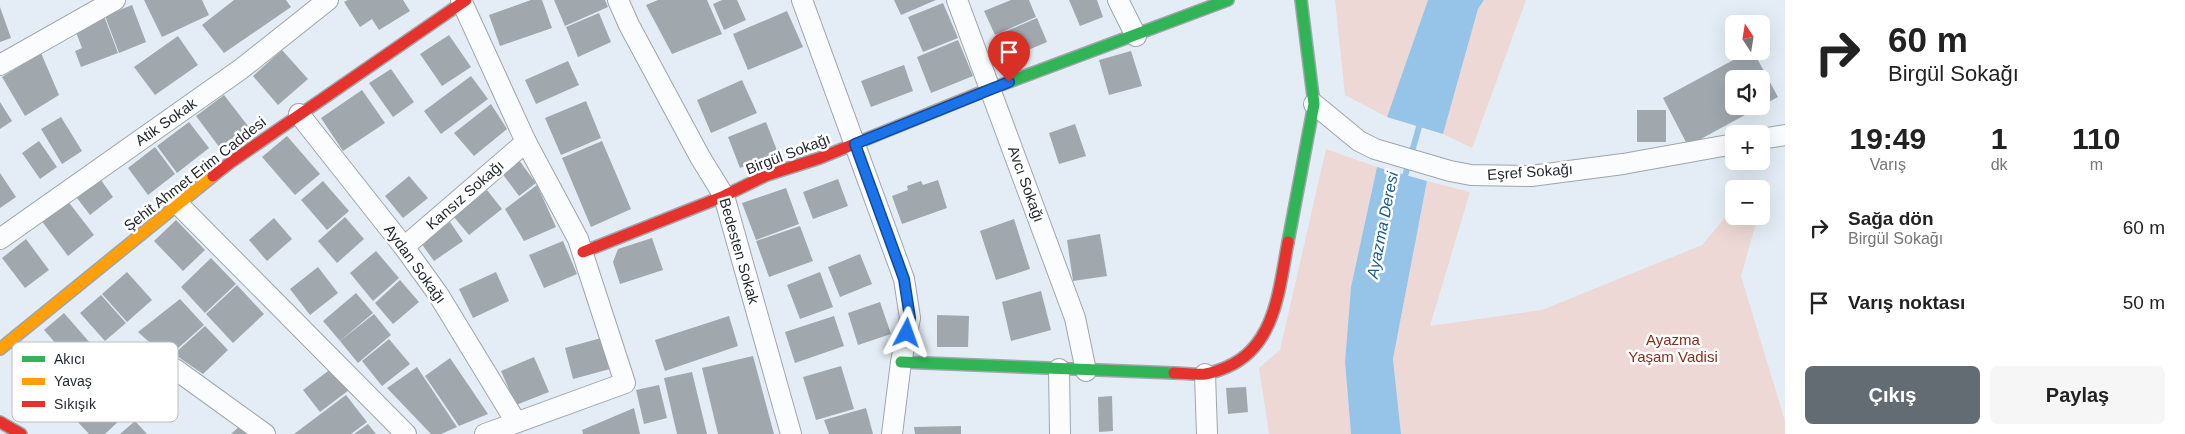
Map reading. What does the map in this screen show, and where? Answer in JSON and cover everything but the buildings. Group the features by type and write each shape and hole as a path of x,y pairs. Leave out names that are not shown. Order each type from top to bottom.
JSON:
{"street":[{"path":"0,65 115,0"},
{"name":"Atik Sokak","path":"0,239 242,69 328,0"},
{"path":"463,0 526,142 578,239 626,383 485,434"},
{"name":"Şehit Ahmet Erim Caddesi","path":"0,349 231,162 463,0"},
{"name":"Bedesten Sokak","path":"618,0 629,25 700,157 724,196 791,434"},
{"path":"802,0 904,279 910,318 901,362 892,434"},
{"name":"Avcı Sokağı","path":"958,0 1075,318 1086,370"},
{"path":"1118,0 1136,36"},
{"name":"Birgül Sokağı","path":"583,252 724,196 767,175 820,158 991,88 1136,36 1228,0"},
{"path":"901,362 1204,374 1223,369 1241,360 1261,340 1270,326 1314,104 1302,0"},
{"name":"Eşref Sokağı","path":"1314,104 1359,140 1375,149 1450,172 1470,175 1531,176 1623,164 1725,146"},
{"name":"Aydan Sokağı","path":"299,114 404,247 438,294 516,422"},
{"path":"1770,138 1785,135"},
{"name":"Kansız Sokağı","path":"404,247 526,142"},
{"path":"178,204 406,434"},
{"path":"1059,369 1060,434"},
{"path":"178,370 265,434"},
{"path":"1204,374 1206,434"}],"green space":[{"path":"1335,0 1428,0 1387,117 1345,95"},
{"path":"1484,0 1526,0 1472,148 1443,134 1478,9"},
{"path":"1326,149 1377,167 1351,287 1345,362 1351,434 1269,434 1259,368 1280,350"},
{"name":"Ayazma Yaşam Vadisi","path":"1427,181 1470,192 1430,326 1542,310 1702,245 1725,218 1725,225 1755,225 1741,276 1785,421 1785,434 1401,434 1393,359"}],"water":[{"path":"1428,0 1484,0 1478,9 1443,134 1387,117"},
{"path":"1377,167 1427,181 1393,359 1401,434 1351,434 1345,362 1351,287"}],"waterway":[{"name":"Ayazma Deresi","path":"1403,183 1421,120"}],"traffic: fast":[{"path":"982,92 1228,0"},
{"path":"1288,242 1314,104 1301,0"},
{"path":"901,362 1174,373"}],"traffic: slow":[{"path":"0,349 213,176"}],"traffic: jam":[{"path":"213,176 466,0"},
{"path":"583,252 724,196 767,175 820,158 982,92"},
{"path":"1174,373 1208,374 1227,367 1243,357 1256,345 1265,330 1278,296 1288,242"},
{"path":"0,422 21,434"}],"route":[{"path":"907,333 910,318 904,279 855,144 1009,82"}]}
